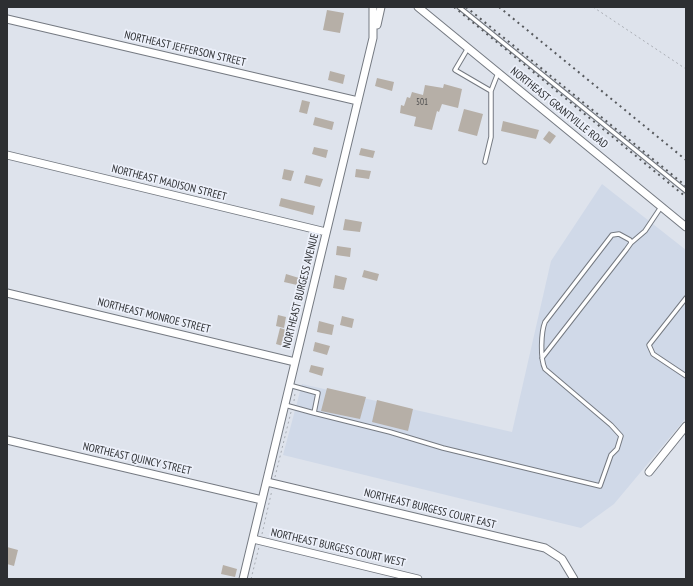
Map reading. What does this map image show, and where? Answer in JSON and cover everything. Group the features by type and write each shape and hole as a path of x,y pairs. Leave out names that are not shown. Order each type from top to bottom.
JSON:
{"street":[{"name":"NORTHEAST BURGESS AVENUE","path":"243,579 373,38 373,7"},
{"path":"373,38 381,7"},
{"name":"NORTHEAST GRANTVILLE ROAD","path":"418,7 686,227"},
{"name":"NORTHEAST JEFFERSON STREET","path":"7,18 358,101"},
{"name":"NORTHEAST MADISON STREET","path":"7,155 326,232"},
{"name":"NORTHEAST MONROE STREET","path":"7,293 295,362"},
{"path":"649,472 686,426"},
{"name":"NORTHEAST QUINCY STREET","path":"7,440 262,500"},
{"name":"NORTHEAST BURGESS COURT EAST","path":"267,482 545,548 562,559 574,579"},
{"name":"NORTHEAST BURGESS COURT WEST","path":"253,539 418,579"}],"lane":[{"path":"459,7 686,191"},
{"path":"468,48 455,70 491,92"},
{"path":"485,162 491,137 491,92 498,73"},
{"path":"542,358 631,243 645,231 662,207"},
{"path":"285,405 390,432 443,448 600,486 610,455 617,449 621,436 611,425 545,369 542,358 543,327 545,322 612,235 619,234 630,240 631,243"},
{"path":"686,298 649,346 651,353 686,376"},
{"path":"289,385 318,393 314,413"}],"path":[{"path":"593,7 686,69"}],"shaded area":[{"path":"602,184 686,250 686,418 614,504 581,528 283,455 302,384 512,432 551,261"}],"building":[{"path":"327,10 344,13 340,33 323,30"},
{"path":"330,71 345,75 343,84 328,80"},
{"path":"377,78 394,82 392,91 375,86"},
{"path":"444,84 462,89 458,108 442,104 439,112 437,111 432,130 414,126 416,117 400,113 401,105 404,106 407,97 410,98 412,92 423,95 425,85 443,88"},
{"path":"302,100 310,102 307,114 299,112"},
{"path":"464,109 483,114 477,136 458,131"},
{"path":"315,117 334,122 332,130 313,125"},
{"path":"503,121 539,130 536,139 501,131"},
{"path":"549,131 556,136 550,144 543,139"},
{"path":"314,147 328,150 326,158 312,154"},
{"path":"361,148 375,151 373,158 359,155"},
{"path":"284,169 294,171 291,181 282,179"},
{"path":"356,169 371,171 369,179 355,177"},
{"path":"306,175 323,179 320,187 304,183"},
{"path":"281,198 315,206 313,215 279,206"},
{"path":"345,219 362,222 360,232 343,230"},
{"path":"337,246 351,248 350,257 336,255"},
{"path":"364,270 379,274 377,281 362,277"},
{"path":"286,274 299,278 297,285 284,282"},
{"path":"335,275 347,278 344,290 333,288"},
{"path":"278,315 286,317 284,328 276,326"},
{"path":"342,316 354,319 352,328 340,325"},
{"path":"319,321 334,325 332,335 317,332"},
{"path":"280,328 290,331 286,347 276,344"},
{"path":"315,342 330,346 327,355 313,351"},
{"path":"311,365 324,368 322,376 309,372"},
{"path":"327,388 366,397 360,419 321,411"},
{"path":"377,400 413,409 408,431 372,422"},
{"path":"7,547 18,550 14,566 7,564"},
{"path":"223,565 237,569 235,577 221,574"}],"railway":[{"path":"454,7 686,197"},
{"path":"466,7 686,186"},
{"path":"499,7 686,160"}]}
